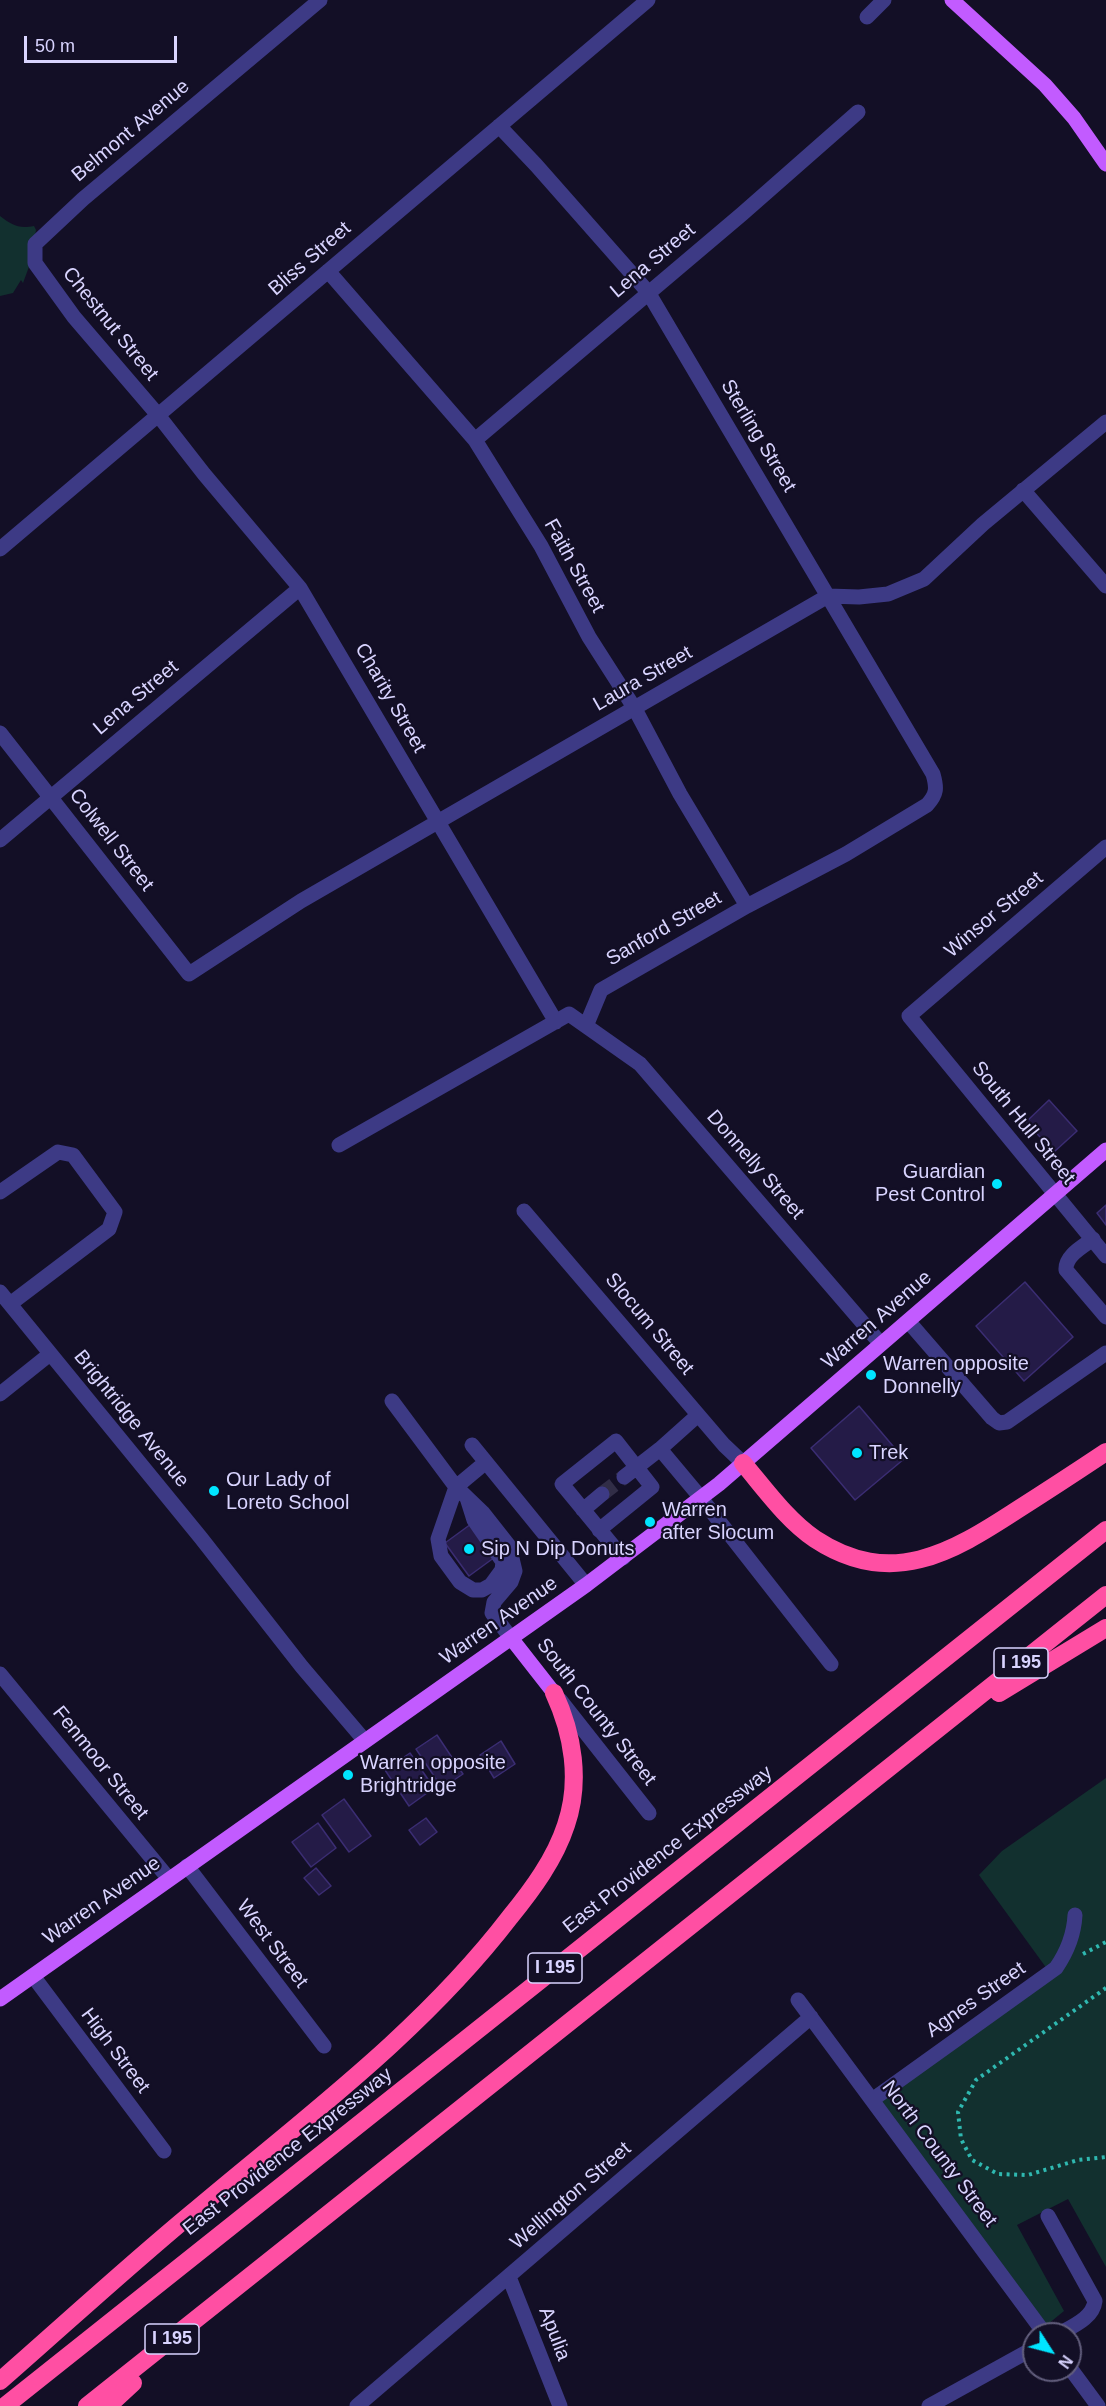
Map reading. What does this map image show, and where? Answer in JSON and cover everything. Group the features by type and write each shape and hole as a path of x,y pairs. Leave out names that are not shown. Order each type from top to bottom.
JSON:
{"highway":[{"path":"743,1463 789,1516 814,1539 861,1560 897,1563 932,1558 967,1542 1106,1452"},
{"name":"East Providence Expressway","path":"5,2406 1106,1530"},
{"name":"I 195","path":"87,2406 1106,1595"},
{"path":"935,1731 1106,1628"},
{"path":"0,2381 191,2214 390,2046 440,1998 496,1935 529,1892 551,1857 567,1825 574,1771 573,1752 565,1719 554,1693"},
{"path":"108,2406 257,2271"}],"main road":[{"path":"952,0 1045,85 1074,118 1106,164"},
{"name":"Warren Avenue","path":"0,1999 623,1558 743,1463 1106,1150"},
{"name":"South County Street","path":"511,1638 554,1693"}],"street":[{"name":"Belmont Avenue","path":"36,256 35,244 82,199 320,0"},
{"name":"Bliss Street","path":"0,549 648,0"},
{"path":"867,17 884,0"},
{"name":"Lena Street","path":"475,440 742,214 858,112"},
{"name":"Sterling Street","path":"499,126 648,292 933,774 937,790 935,796"},
{"name":"Chestnut Street","path":"36,256 34,262 74,317 159,415"},
{"name":"Faith Street","path":"328,271 475,440 541,546 589,637 635,709 680,794 747,906"},
{"name":"Charity Street","path":"159,415 204,474 300,588 556,1022"},
{"path":"828,596 859,597 888,594 924,579 983,524 1106,422"},
{"path":"1023,490 1106,586"},
{"name":"Lena Street","path":"0,840 300,588"},
{"name":"Laura Street","path":"189,974 301,901 828,596"},
{"name":"Colwell Street","path":"0,733 189,974"},
{"name":"Sanford Street","path":"586,1026 601,990 747,906 846,854 927,805 935,796"},
{"name":"Winsor Street","path":"909,1016 1106,847"},
{"path":"339,1145 569,1014 586,1026"},
{"name":"South Hull Street","path":"909,1016 1106,1256"},
{"name":"Donnelly Street","path":"586,1026 640,1064 881,1344"},
{"path":"0,1192 58,1152 73,1155 115,1212 109,1229 10,1304"},
{"name":"Slocum Street","path":"525,1211 698,1415 743,1463"},
{"path":"1092,1239 1070,1257 1066,1270 1106,1317"},
{"name":"Brightridge Avenue","path":"0,1292 201,1538 302,1667 365,1741"},
{"path":"908,1321 992,1418 999,1423 1007,1422 1106,1353"},
{"path":"0,1394 50,1354"},
{"path":"392,1401 461,1492 483,1513 509,1546 515,1570 511,1582 494,1602 492,1613 511,1638"},
{"path":"630,1472 698,1415"},
{"path":"599,1530 652,1487 630,1472 616,1441 562,1484 599,1530 623,1558"},
{"path":"472,1445 586,1585"},
{"path":"660,1449 831,1664"},
{"path":"461,1492 474,1520 503,1562 498,1578 482,1590 466,1587 441,1556 438,1539 461,1492 486,1462"},
{"path":"583,1510 602,1494"},
{"name":"Fenmoor Street","path":"0,1674 168,1879"},
{"name":"South County Street","path":"554,1693 649,1813"},
{"name":"West Street","path":"187,1866 324,2046"},
{"name":"Agnes Street","path":"872,2100 1056,1968 1066,1953 1074,1929 1075,1915"},
{"name":"High Street","path":"33,1976 164,2151"},
{"name":"North County Street","path":"798,2000 1036,2322"},
{"name":"Wellington Street","path":"357,2406 811,2017"},
{"path":"1048,2216 1095,2301 1094,2309 1078,2322"},
{"name":"Apulia","path":"509,2277 560,2406"},
{"path":"929,2406 1022,2355"},
{"path":"1080,2382 1098,2406"}],"path":[{"path":"1106,1988 976,2079 958,2112 961,2139 972,2160 998,2174 1028,2175 1078,2160 1106,2157"}],"green space":[{"path":"0,216 16,226 34,226 36,230 30,264 23,283 21,280 13,293 0,296"},
{"path":"1106,1778 1106,2267 1068,2199 1017,2225 1064,2311 1051,2322 1037,2322 870,2092 1050,1973 979,1875 1002,1851"}],"building":[{"path":"1049,1100 1077,1131 1054,1152 1026,1122"},
{"path":"1106,1205 1106,1225 1097,1213"},
{"path":"1025,1282 1073,1337 1024,1381 976,1326"},
{"name":"Trek","path":"859,1406 904,1459 855,1500 811,1448"},
{"path":"471,1524 495,1557 469,1576 445,1543"},
{"path":"437,1735 463,1774 442,1788 416,1749"},
{"path":"501,1741 515,1764 494,1778 480,1755"},
{"path":"410,1753 434,1788 409,1806 385,1770"},
{"path":"344,1799 371,1836 349,1852 322,1815"},
{"path":"426,1818 437,1832 420,1845 409,1830"},
{"path":"318,1823 336,1848 311,1867 292,1842"},
{"path":"316,1868 331,1886 319,1895 304,1878"}],"tunnel":[{"path":"602,1494 624,1477"}],"place":[{"name":"Guardian Pest Control","path":"997,1184"},
{"name":"Warren opposite Donnelly","path":"871,1375"},
{"name":"Trek","path":"857,1453"},
{"name":"Our Lady of Loreto School","path":"214,1491"},
{"name":"Warren after Slocum","path":"650,1522"},
{"name":"Sip N Dip Donuts","path":"469,1549"},
{"name":"Warren opposite Brightridge","path":"348,1775"}]}
